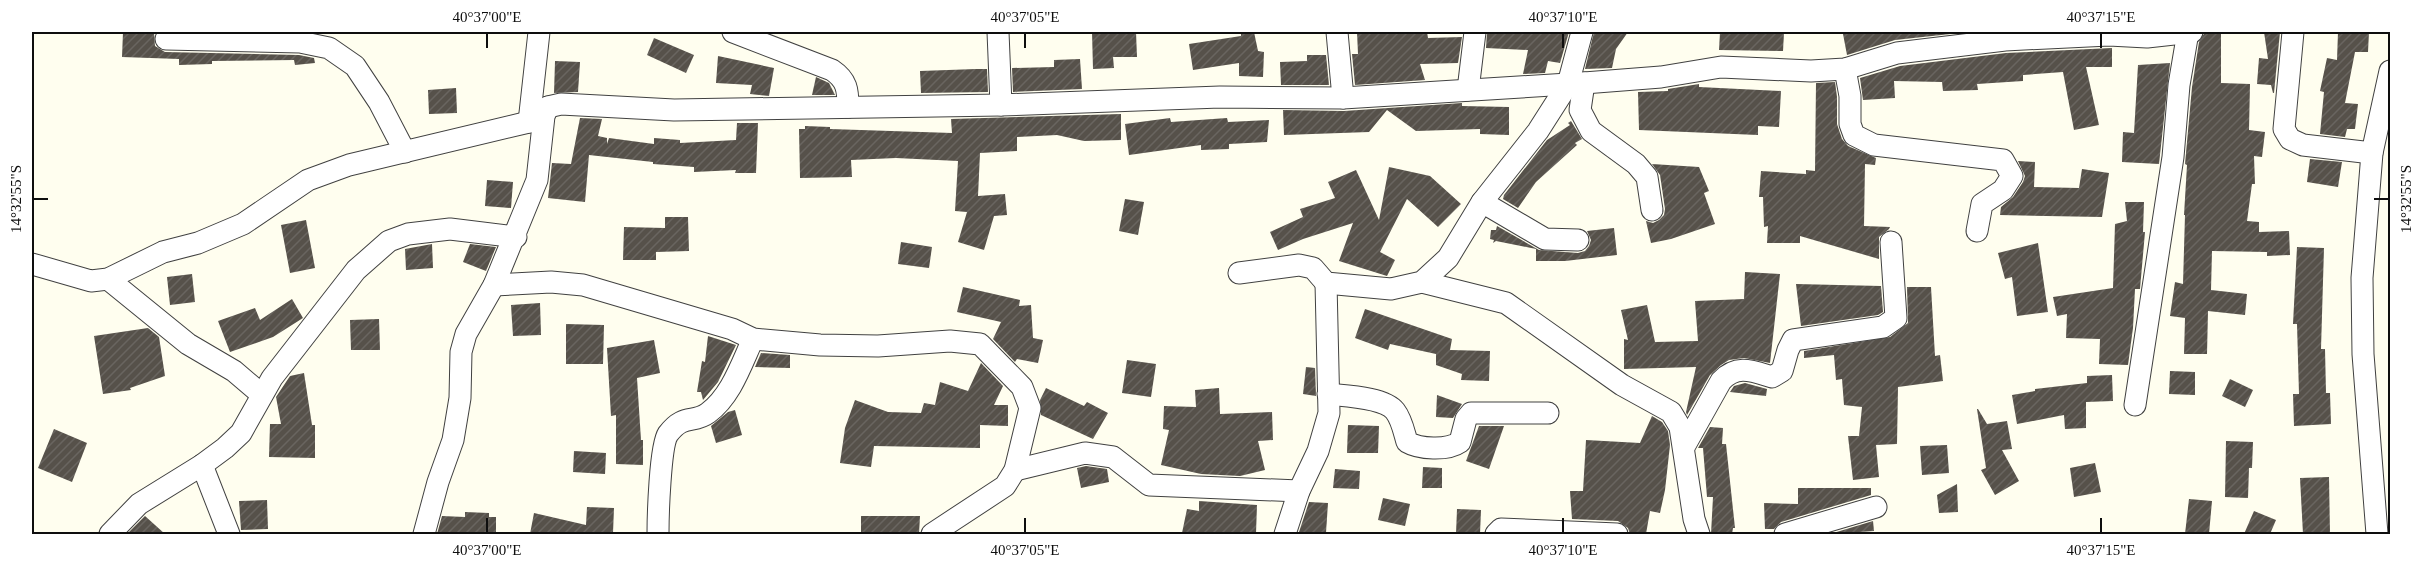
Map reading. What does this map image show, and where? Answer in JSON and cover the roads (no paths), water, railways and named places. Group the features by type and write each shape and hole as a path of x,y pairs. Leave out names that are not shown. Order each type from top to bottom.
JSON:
{"street":[{"path":"529,122 539,32"},
{"path":"733,32 832,70 843,78 848,89 848,107"},
{"path":"998,32 1001,105"},
{"path":"1337,32 1343,98"},
{"path":"1468,90 1475,32"},
{"path":"1582,32 1576,84 1580,110 1591,131 1636,165 1647,177 1652,210"},
{"path":"32,264 91,281 108,279 164,252 198,243 243,224 308,180 349,165 529,122 548,107 561,104 674,110 1001,105 1220,97 1343,98 1576,84 1661,76 1721,67 1810,71 1845,69 1897,53 2006,40 2109,35 2147,37 2190,32 2180,85 2173,157 2135,405"},
{"path":"2293,32 2284,129 2290,139 2303,145 2372,153"},
{"path":"166,39 300,42 329,48 355,66 379,102 405,152"},
{"path":"1845,69 1850,96 1850,123 1854,135 1874,145 2003,160 2012,176 2003,190 1982,204 1977,231"},
{"path":"2377,534 2363,354 2362,278 2372,153 2391,71"},
{"path":"1422,282 1448,258 1482,202 1576,84"},
{"path":"424,534 438,482 453,440 460,398 461,352 466,334 494,285 516,237 537,180 544,116 548,107"},
{"path":"1482,202 1545,239 1578,240"},
{"path":"110,534 139,504 202,465 241,433 261,394 356,270 389,241 408,234 450,229 516,237"},
{"path":"1684,447 1721,381 1730,371 1744,369 1772,377 1782,371 1793,340 1883,327 1896,318 1891,243"},
{"path":"1239,273 1299,265 1313,268 1326,283 1329,413 1318,451 1299,491 1285,534"},
{"path":"108,279 188,344 234,371 261,394"},
{"path":"494,285 551,282 583,285 732,329 753,339 820,345 878,346 950,341 980,344 1022,387 1030,408 1015,470 1005,486 932,534"},
{"path":"1326,283 1391,289 1422,282 1506,303 1622,385 1671,412 1680,427 1694,519 1699,534"},
{"path":"658,534 657,505 666,436 681,421 706,415 727,394 753,339"},
{"path":"1328,394 1378,401 1394,410 1407,442 1416,447 1454,446 1460,442 1466,419 1471,413 1548,413"},
{"path":"1015,470 1085,453 1113,457 1149,485 1299,491"},
{"path":"202,465 229,534"},
{"path":"1785,534 1876,507"},
{"path":"1497,534 1501,529 1617,534"}]}
